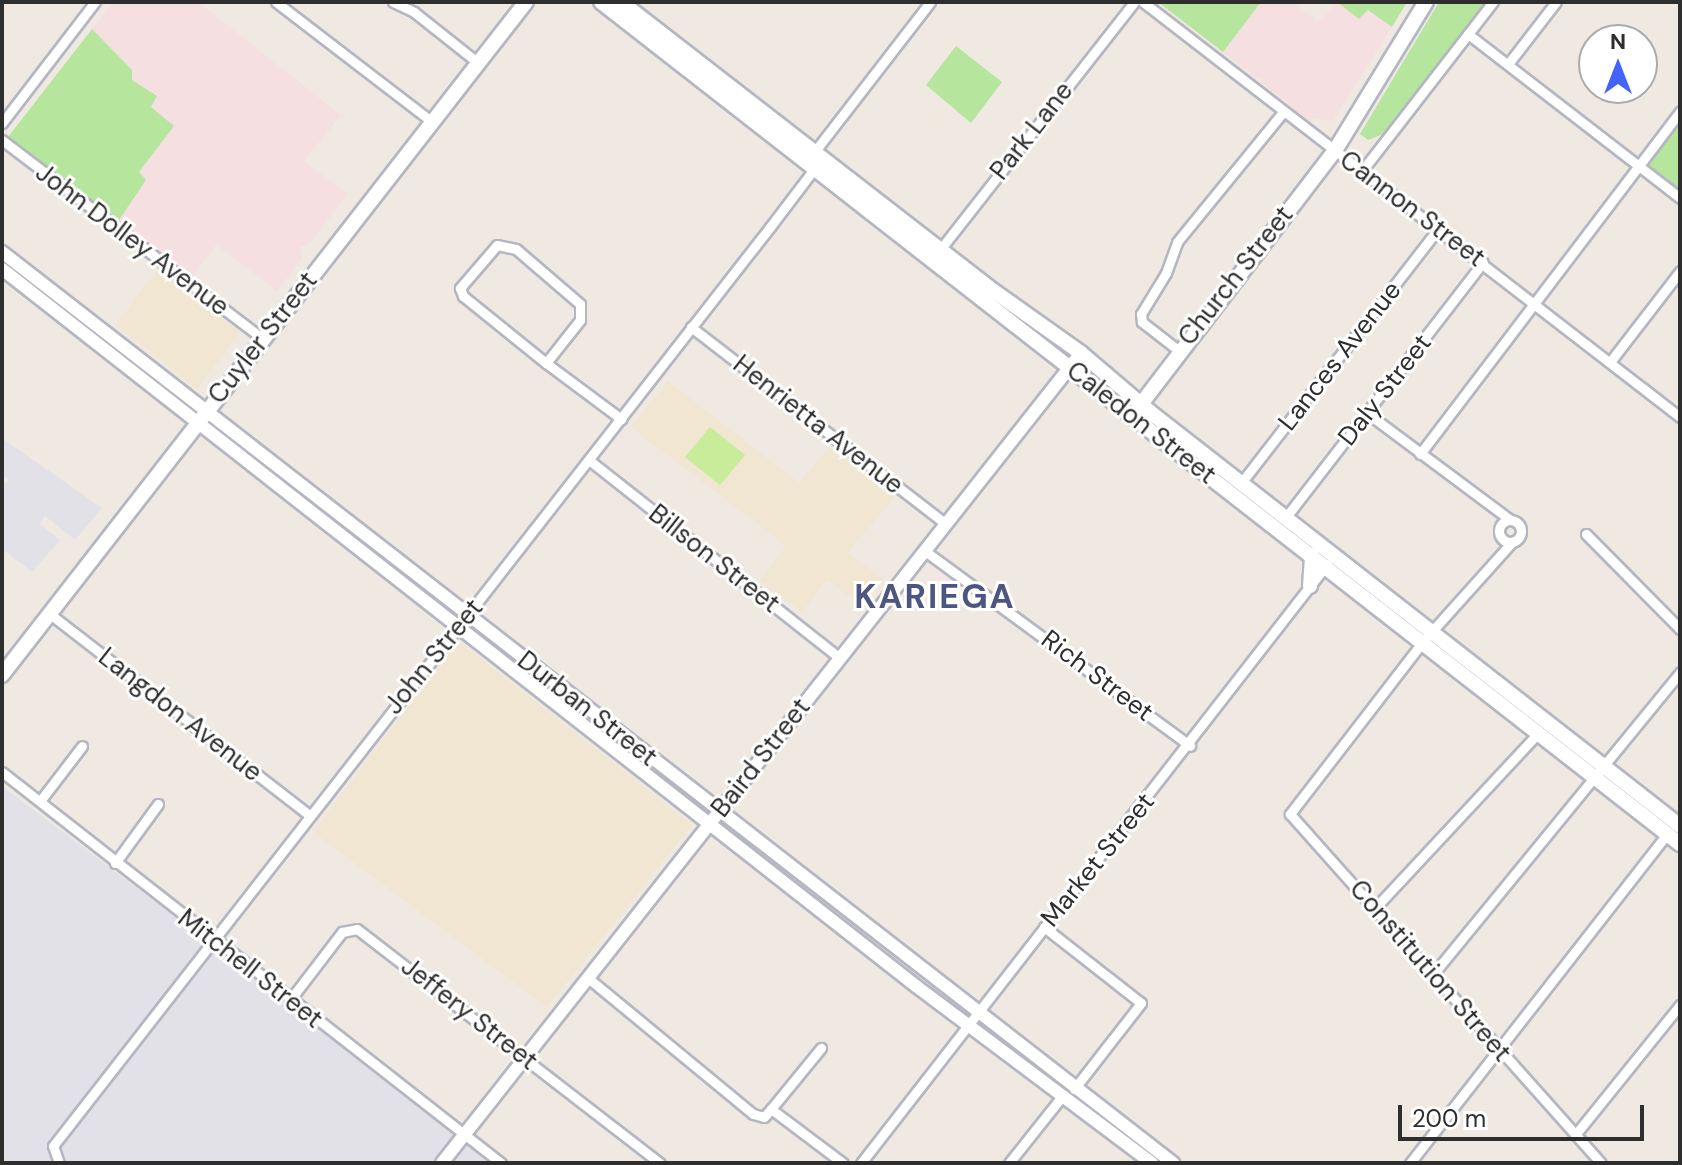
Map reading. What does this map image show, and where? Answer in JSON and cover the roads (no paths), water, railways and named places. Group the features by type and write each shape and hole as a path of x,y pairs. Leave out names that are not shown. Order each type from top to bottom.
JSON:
{"main road":[{"name":"Cuyler Street","path":"2,675 526,2"},
{"name":"Caledon Street","path":"601,2 814,169 1081,353 1286,517 1330,561 1675,828 1680,844"},
{"name":"Caledon Street","path":"621,2 815,151 1070,368 1312,555 1330,561"},
{"name":"Church Street","path":"1140,401 1334,152 1426,2"},
{"path":"1118,405 1140,401 1142,424"},
{"path":"1310,586 1312,555"},
{"name":"Caledon Street","path":"1428,636 1539,732 1600,771"}],"street":[{"path":"2,123 95,2"},
{"path":"276,2 431,121"},
{"path":"393,2 414,12 477,62"},
{"path":"814,169 815,151 930,2"},
{"name":"Park Lane","path":"936,255 1134,2"},
{"name":"Cannon Street","path":"1143,2 1334,152 1537,303 1680,417"},
{"path":"1361,172 1493,2"},
{"path":"1508,64 1556,2"},
{"path":"1468,34 1680,198"},
{"path":"1178,350 1142,322 1141,314 1166,273 1177,242 1283,112"},
{"path":"1420,454 1680,112"},
{"name":"John Dolley Avenue","path":"2,140 263,339"},
{"name":"John Street","path":"59,1163 53,1146 814,169"},
{"name":"Lances Avenue","path":"1241,483 1439,228"},
{"path":"546,363 580,320 580,304 516,249 494,246 461,293 546,363 621,419"},
{"name":"Durban Street","path":"2,252 457,627 709,824 967,1024 1173,1163"},
{"name":"Daly Street","path":"1286,517 1483,262"},
{"name":"Durban Street","path":"2,269 468,616 719,811 975,1013 1152,1163"},
{"path":"1610,362 1680,271"},
{"name":"Henrietta Avenue","path":"691,327 946,524"},
{"name":"Baird Street","path":"442,1163 1081,353"},
{"path":"1367,413 1521,530 1428,636"},
{"name":"Billson Street","path":"589,460 840,658"},
{"path":"1490,508 1499,531 1512,542"},
{"path":"1495,560 1499,531 1509,519"},
{"path":"1586,534 1680,629"},
{"name":"Rich Street","path":"925,551 1190,746"},
{"name":"Market Street","path":"861,1163 975,1013 1190,746 1330,561"},
{"name":"Langdon Avenue","path":"50,614 310,816"},
{"name":"Constitution Street","path":"1428,636 1290,814 1601,1163"},
{"path":"1434,973 1680,672"},
{"path":"1375,908 1539,732"},
{"path":"40,801 82,746"},
{"name":"Mitchell Street","path":"2,772 501,1163"},
{"path":"115,863 158,804"},
{"path":"1410,1163 1675,828"},
{"path":"1009,1163 1141,1003 1044,927"},
{"name":"Jeffery Street","path":"290,1000 342,932 355,929 526,1057 660,1163"},
{"path":"588,978 753,1114 764,1117 821,1048"},
{"path":"1575,1135 1680,1005"},
{"path":"771,1109 843,1163"}],"district":[{"name":"KARIEGA","path":"935,597"}]}
